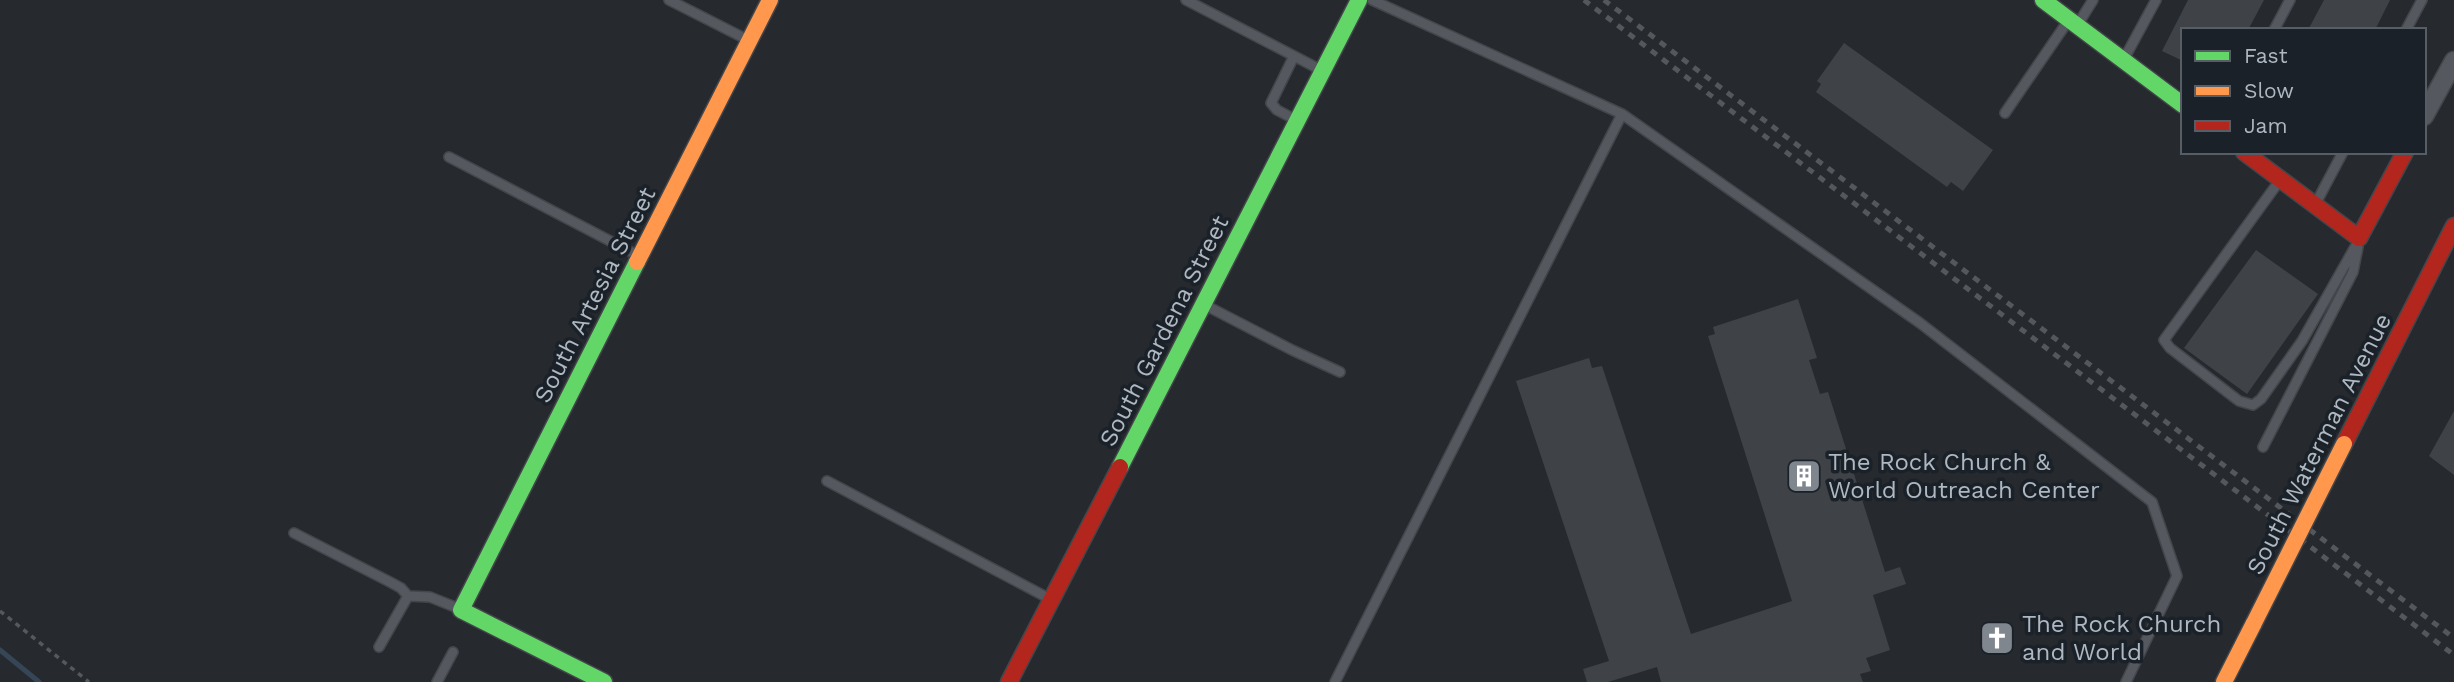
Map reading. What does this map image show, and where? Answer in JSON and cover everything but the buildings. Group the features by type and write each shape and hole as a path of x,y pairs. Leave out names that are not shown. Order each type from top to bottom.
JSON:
{"street":[{"name":"South Artesia Street","path":"461,610 770,0"},
{"name":"South Gardena Street","path":"1009,682 1359,0"},
{"path":"2043,0 2181,104"},
{"path":"2426,113 2454,61"},
{"path":"2247,154 2360,238 2404,154"},
{"name":"South Waterman Avenue","path":"2224,682 2454,226"},
{"path":"461,610 604,682"}],"lane":[{"path":"669,0 749,40"},
{"path":"1186,0 1323,71"},
{"path":"1372,0 1622,114 1920,323 2152,502 2177,576 2126,682"},
{"path":"2005,113 2073,22 2093,0"},
{"path":"2123,61 2156,0"},
{"path":"2275,28 2290,0"},
{"path":"2407,28 2422,0"},
{"path":"1294,56 1271,103 1277,110 1298,120"},
{"path":"1335,682 1622,114"},
{"path":"2315,206 2342,154"},
{"path":"449,157 640,256"},
{"path":"2280,180 2164,340 2170,348 2239,401 2253,405 2261,399 2301,341 2360,238"},
{"path":"2263,447 2354,272 2360,238"},
{"path":"1203,304 1340,372"},
{"path":"827,481 1052,599"},
{"path":"294,533 390,582 408,596 430,597 461,610"},
{"path":"379,647 408,596"},
{"path":"437,682 453,652"}],"path":[{"path":"0,611 89,682"}],"waterway":[{"path":"0,650 39,682"}],"railway":[{"path":"1584,0 2454,655"},
{"path":"1604,0 2454,638"}],"traffic: fast":[{"path":"1120,467 1359,0"},
{"path":"2043,0 2181,104"},
{"path":"604,682 461,610 637,262"}],"traffic: slow":[{"path":"637,262 770,0"},
{"path":"2254,623 2344,444"},
{"path":"2224,682 2254,623"}],"traffic: jam":[{"path":"2247,154 2359,238 2404,154"},
{"path":"2344,444 2454,226"},
{"path":"1009,682 1120,467"}],"place":[{"name":"The Rock Church & World Outreach Center","path":"1804,476"},
{"name":"The Rock Church and World","path":"1997,638"}]}
